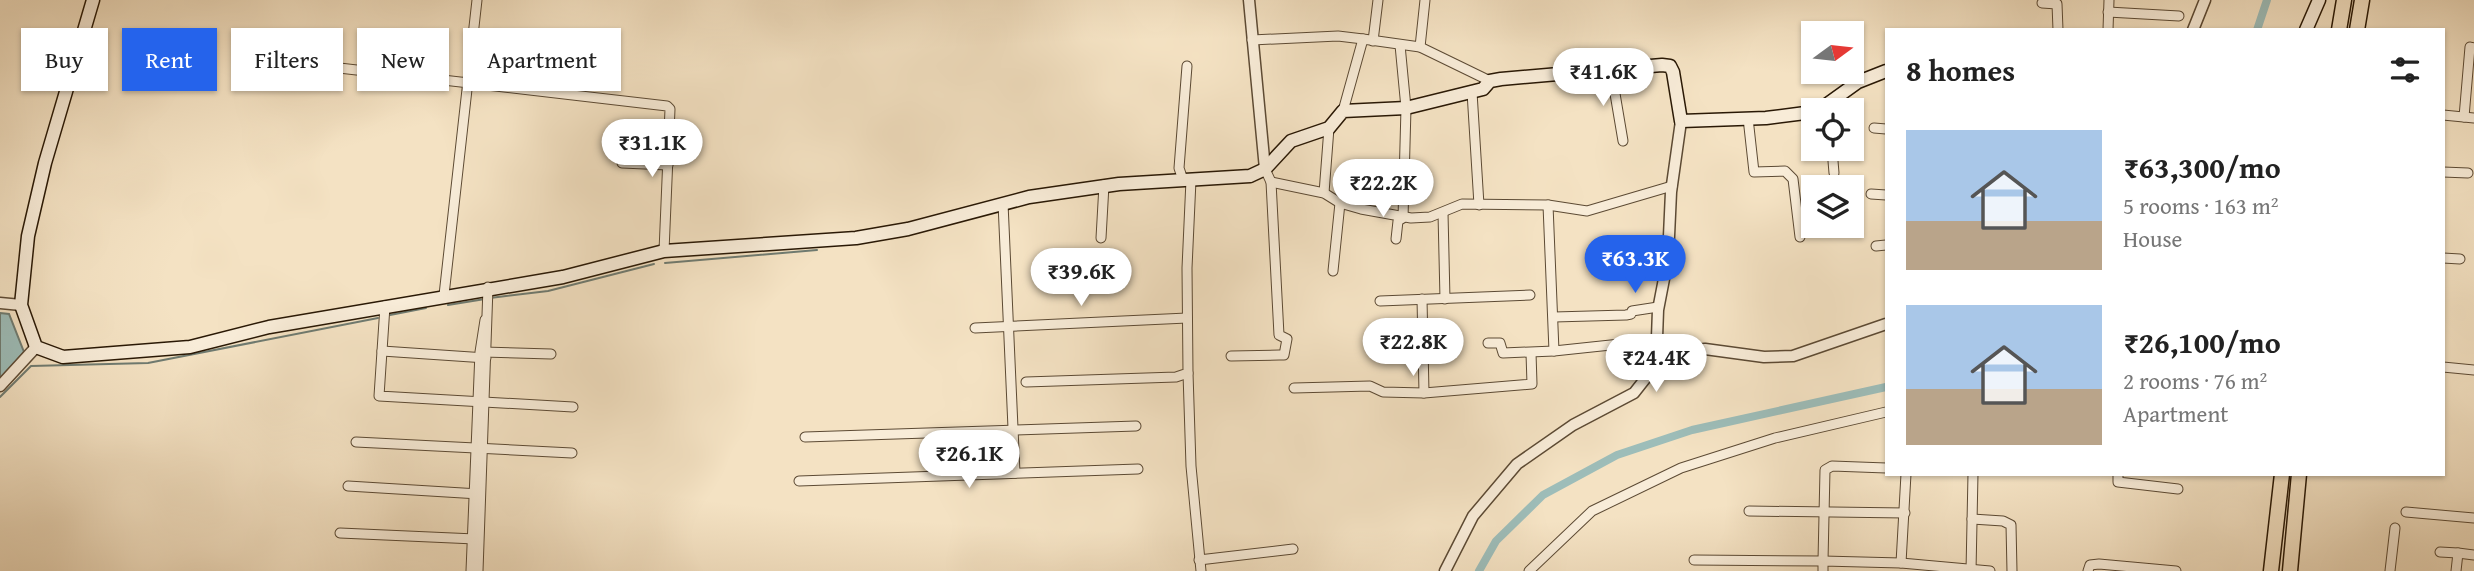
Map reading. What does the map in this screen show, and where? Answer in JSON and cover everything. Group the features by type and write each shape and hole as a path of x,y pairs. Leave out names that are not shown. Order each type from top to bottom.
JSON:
{"highway":[{"path":"2357,28 2362,0"},
{"path":"2339,28 2344,1"},
{"path":"2271,571 2281,476"},
{"path":"2290,571 2299,476"}],"main road":[{"path":"85,28 93,0"},
{"path":"2307,28 2319,0"},
{"path":"67,91 28,236 21,305 36,347 63,357 190,347 269,327 488,287 563,277 664,251 856,238 908,229 1003,203 1104,185 1250,176 1265,169 1292,141 1329,128 1343,111 1406,108 1483,89 1490,81 1670,66 1675,77 1681,121 1801,114"},
{"path":"1838,98 1858,82 1885,71"}],"street":[{"path":"474,28 477,0"},
{"path":"1231,356 1284,355 1287,349 1286,339 1279,335 1271,183 1265,169 1249,0"},
{"path":"1343,111 1368,40 1378,0"},
{"path":"1420,47 1425,0"},
{"path":"2108,28 2109,0"},
{"path":"2194,28 2205,0"},
{"path":"2042,3 2057,4 2058,28"},
{"path":"2108,12 2179,16"},
{"path":"1252,40 1338,36 1420,47 1490,81"},
{"path":"1400,45 1406,108 1403,218"},
{"path":"2445,115 2469,117 2470,47 2474,48"},
{"path":"1187,66 1180,167 1187,180 1191,466 1201,571"},
{"path":"343,68 463,82"},
{"path":"1611,70 1623,141"},
{"path":"444,295 467,91"},
{"path":"537,91 667,106 670,109 664,251"},
{"path":"1472,92 1479,205"},
{"path":"1748,118 1754,172 1785,171 1792,176 1800,237"},
{"path":"1445,571 1474,516 1517,464 1573,425 1641,388 1656,365 1658,307 1668,258 1672,186 1681,121"},
{"path":"1324,193 1329,128"},
{"path":"1874,128 1885,129"},
{"path":"1833,161 1834,173"},
{"path":"622,163 668,165"},
{"path":"2445,172 2468,173"},
{"path":"1271,183 1324,193 1340,203 1403,218 1430,217 1462,204 1548,205 1594,210 1672,186"},
{"path":"1101,238 1104,185"},
{"path":"1871,194 1885,195"},
{"path":"1003,203 1015,473"},
{"path":"1333,271 1340,203"},
{"path":"1548,205 1554,351"},
{"path":"1443,213 1445,299"},
{"path":"1396,239 1398,221 1403,218"},
{"path":"2445,258 2460,259"},
{"path":"478,571 476,539 488,287"},
{"path":"1380,301 1530,295"},
{"path":"1422,299 1424,393"},
{"path":"0,303 21,305"},
{"path":"385,306 379,396 573,407"},
{"path":"1554,317 1626,315 1632,311 1658,307"},
{"path":"975,328 1187,318"},
{"path":"1658,354 1705,349 1764,357 1793,356 1885,324"},
{"path":"1488,343 1500,343 1503,353 1531,353 1658,340"},
{"path":"0,386 36,347"},
{"path":"382,351 484,355 551,354"},
{"path":"1294,388 1370,386 1383,392 1424,393 1532,383 1531,353"},
{"path":"2445,367 2474,370"},
{"path":"1026,382 1176,377 1188,373"},
{"path":"1529,571 1592,511 1681,468 1775,438 1885,412"},
{"path":"805,438 1136,426"},
{"path":"356,442 572,453"},
{"path":"1823,566 1827,468 1885,468"},
{"path":"799,481 1138,469"},
{"path":"1901,563 1906,476"},
{"path":"1971,571 1973,476"},
{"path":"2118,476 2118,482 2178,489"},
{"path":"348,486 478,494"},
{"path":"1749,511 1905,513"},
{"path":"2406,512 2474,518"},
{"path":"1972,519 2003,520 2011,524 2012,571"},
{"path":"2390,571 2395,528"},
{"path":"340,533 476,539"},
{"path":"471,571 476,539"},
{"path":"1199,560 1293,549"},
{"path":"2440,552 2474,555"},
{"path":"2456,571 2458,553"},
{"path":"1695,560 1823,566 1901,563 1990,571"},
{"path":"2088,571 2090,565 2099,564 2176,571"}],"water":[{"path":"0,313 9,314 24,352 0,380"}],"waterway":[{"path":"2258,28 2267,0"},
{"path":"665,263 817,250"},
{"path":"490,298 548,291 654,264"},
{"path":"448,305 485,299"},
{"path":"390,315 426,308"},
{"path":"0,397 31,366 148,363 378,318"},
{"path":"1479,571 1496,541 1543,495 1617,455 1692,430 1885,387"}]}
